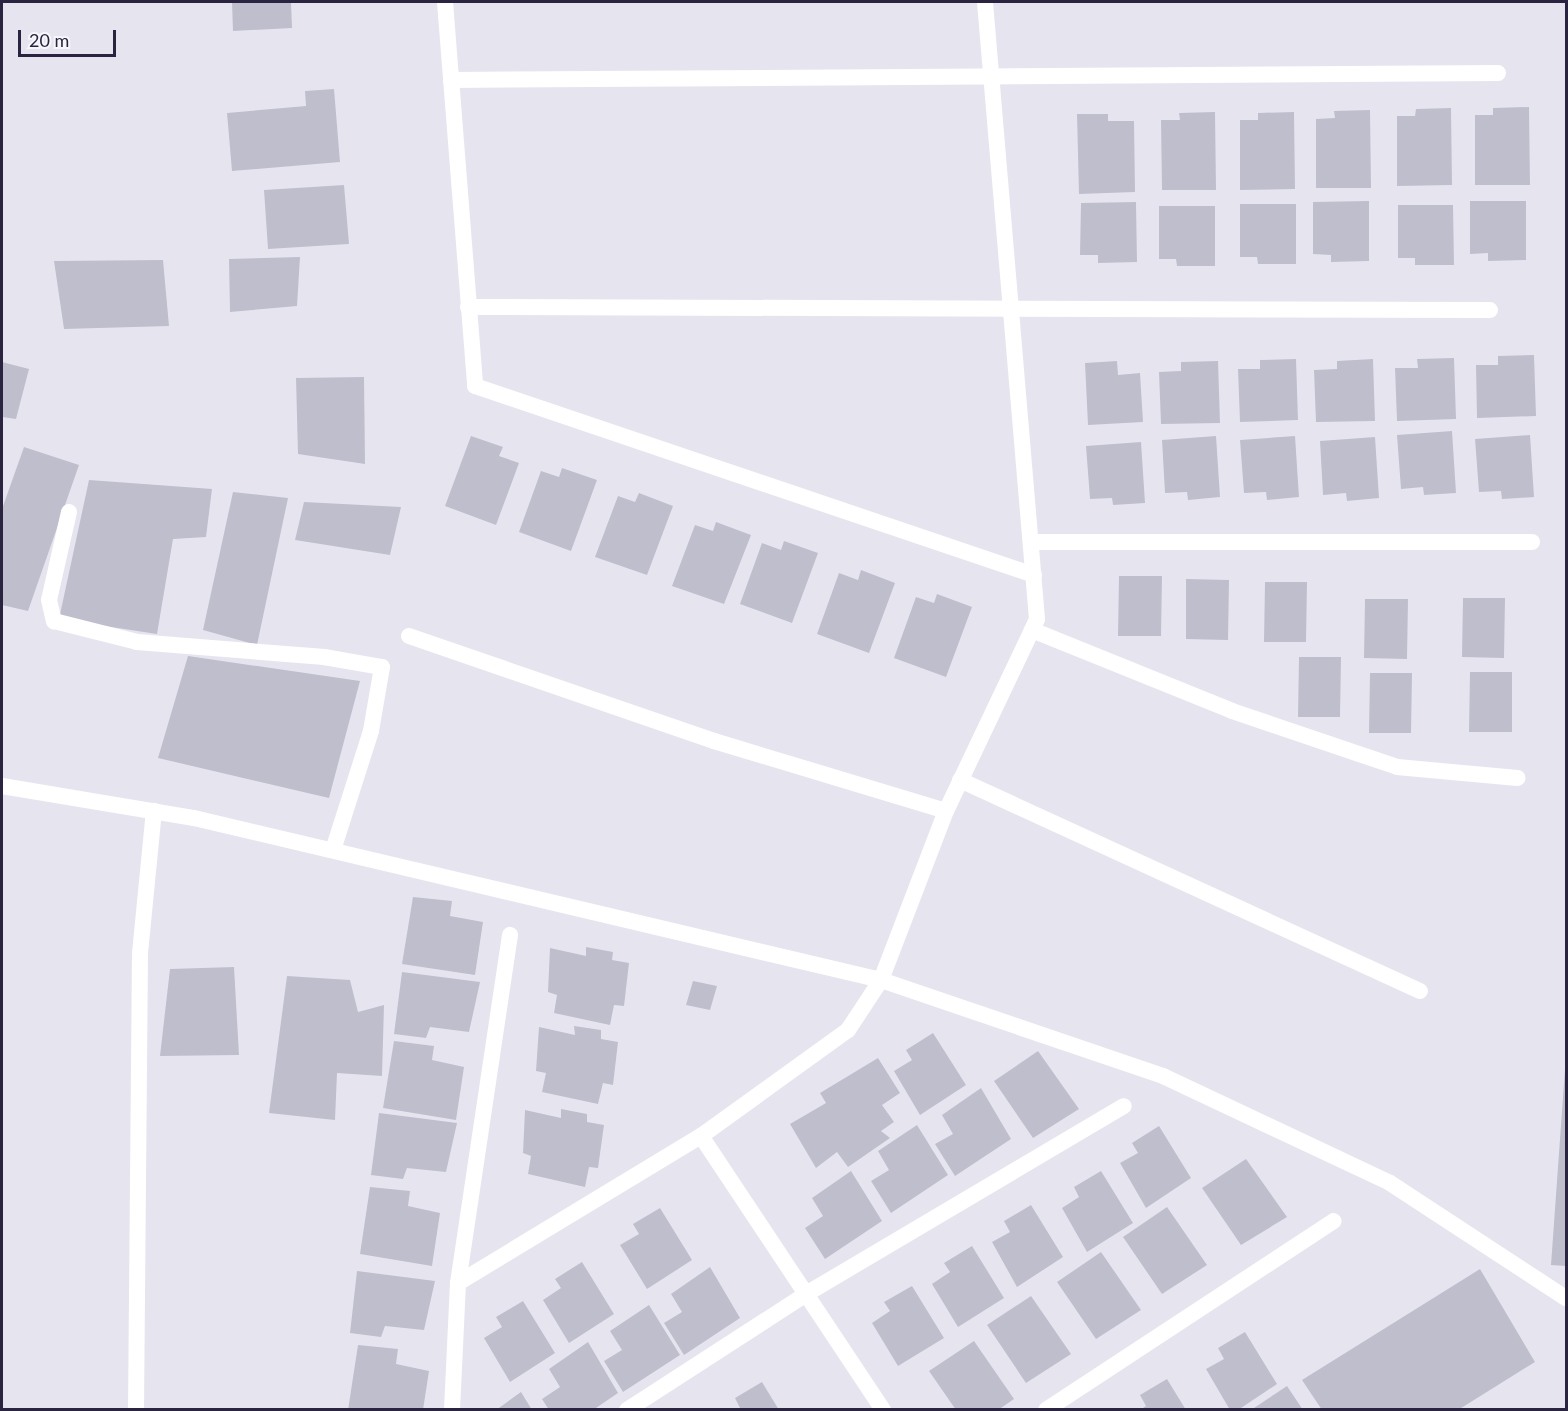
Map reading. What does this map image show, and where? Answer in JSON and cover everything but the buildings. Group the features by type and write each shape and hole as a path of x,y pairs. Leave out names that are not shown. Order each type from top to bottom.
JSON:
{"street":[{"path":"445,2 475,386 1034,575"},
{"path":"458,1284 701,1136 849,1030 881,980 946,811 1037,619 985,2"},
{"path":"451,80 1498,73"},
{"path":"468,307 1011,311 1490,310"},
{"path":"69,512 49,600 54,621 137,642 324,657 382,667 371,731 333,850"},
{"path":"1031,542 1532,542"},
{"path":"1032,630 1232,711 1397,767 1517,778"},
{"path":"409,636 714,741 946,811"},
{"path":"960,780 1420,991"},
{"path":"2,786 154,811 333,850 881,980 1164,1076 1390,1183 1566,1298"},
{"path":"136,1410 140,953 154,811"},
{"path":"452,1410 458,1284 510,935"},
{"path":"627,1410 806,1294 1124,1107"},
{"path":"701,1136 882,1410"},
{"path":"1046,1410 1334,1221"}]}
